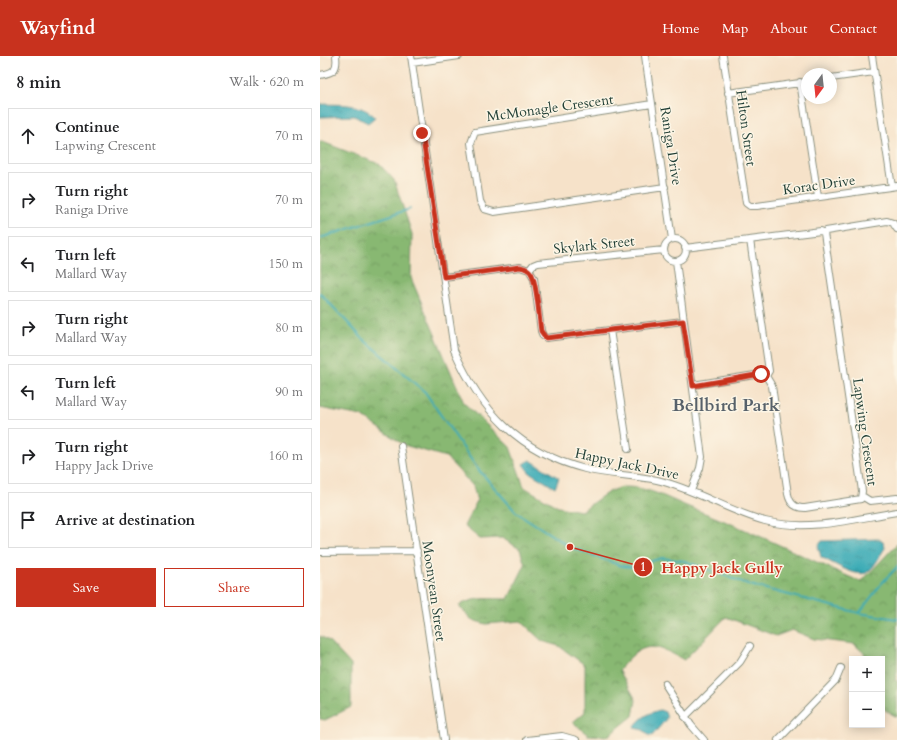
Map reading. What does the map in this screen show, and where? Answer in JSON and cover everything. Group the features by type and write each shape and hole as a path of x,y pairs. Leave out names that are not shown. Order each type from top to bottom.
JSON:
{"street":[{"path":"320,75 330,73 335,70 337,65 336,56"},
{"name":"Happy Jack Drive","path":"411,56 454,350 464,372 486,406 517,437 537,450 565,463 587,470 657,480 691,491 727,508 765,520 790,525 818,525 897,512"},
{"path":"412,63 459,56"},
{"name":"Raniga Drive","path":"645,56 672,239"},
{"name":"Hilton Street","path":"723,56 746,203"},
{"path":"872,56 894,186"},
{"path":"837,77 874,72"},
{"path":"728,93 801,82"},
{"name":"McMonagle Crescent","path":"652,104 475,132 471,143 481,206 486,211 492,212 665,187"},
{"path":"807,104 818,197"},
{"name":"Korac Drive","path":"746,203 750,206 757,206 894,186"},
{"path":"685,248 821,231 824,233 826,231 887,222 894,223 897,229"},
{"name":"Lapwing Crescent","path":"766,376 772,386 788,494 792,504 799,508 805,508 858,500 862,496 824,233"},
{"path":"672,239 682,242 685,248 682,258 676,261 666,256 664,250 666,243 672,239"},
{"path":"693,386 761,374 766,376 769,371 750,240"},
{"name":"Skylark Street","path":"529,270 533,265 538,263 664,250"},
{"path":"676,261 702,457 700,468 691,491"},
{"path":"444,277 520,267 529,270 534,278 541,331 543,336 550,338 683,321"},
{"path":"610,330 628,449"},
{"name":"Moonyean Street","path":"401,446 444,740"},
{"path":"862,496 870,501 897,498"},
{"path":"320,552 417,551"},
{"path":"686,717 740,662 750,646"},
{"path":"778,740 836,680 841,668"},
{"path":"665,684 686,717 704,740"},
{"path":"527,740 562,736 576,740"}],"green space":[{"path":"320,141 379,164 394,180 412,234 411,278 464,403 510,447 524,487 558,507 581,511 608,492 620,488 626,487 651,491 733,524 861,582 897,544 897,671 895,680 897,681 897,717 885,710 885,656 864,656 865,654 854,644 814,639 792,630 776,636 726,617 684,660 664,650 648,647 634,654 619,670 636,700 633,716 608,736 588,735 573,722 585,712 585,665 559,646 542,641 521,621 486,624 472,620 459,606 476,599 508,599 525,565 520,549 502,538 480,539 464,526 477,501 473,486 446,457 404,445 362,416 320,408"},
{"path":"320,636 329,641 351,665 351,707 325,720 320,719"}],"water":[{"path":"320,104 349,105 363,109 375,117 368,123 354,116 320,117"},
{"path":"530,460 559,478 555,488 529,472 523,464"},
{"path":"879,539 884,543 885,548 872,568 866,573 861,574 850,571 821,557 818,546 822,541"},
{"path":"660,710 665,712 667,718 652,736 648,735 643,730 634,728 645,716"}],"waterway":[{"path":"320,238 410,209"},
{"path":"320,293 364,340 425,392 477,468 516,512 570,547 622,566 631,567 662,558 685,561 750,585 859,613 897,619"},
{"path":"860,612 882,583 897,567"}],"place":[{"name":"Happy Jack Gully","path":"570,547"}],"district":[{"name":"Bellbird Park","path":"726,405"}],"route":[{"path":"422,133 444,277 520,267 525,268 529,270 534,278 541,331 543,336 546,338 683,321 693,386 761,374"}]}
